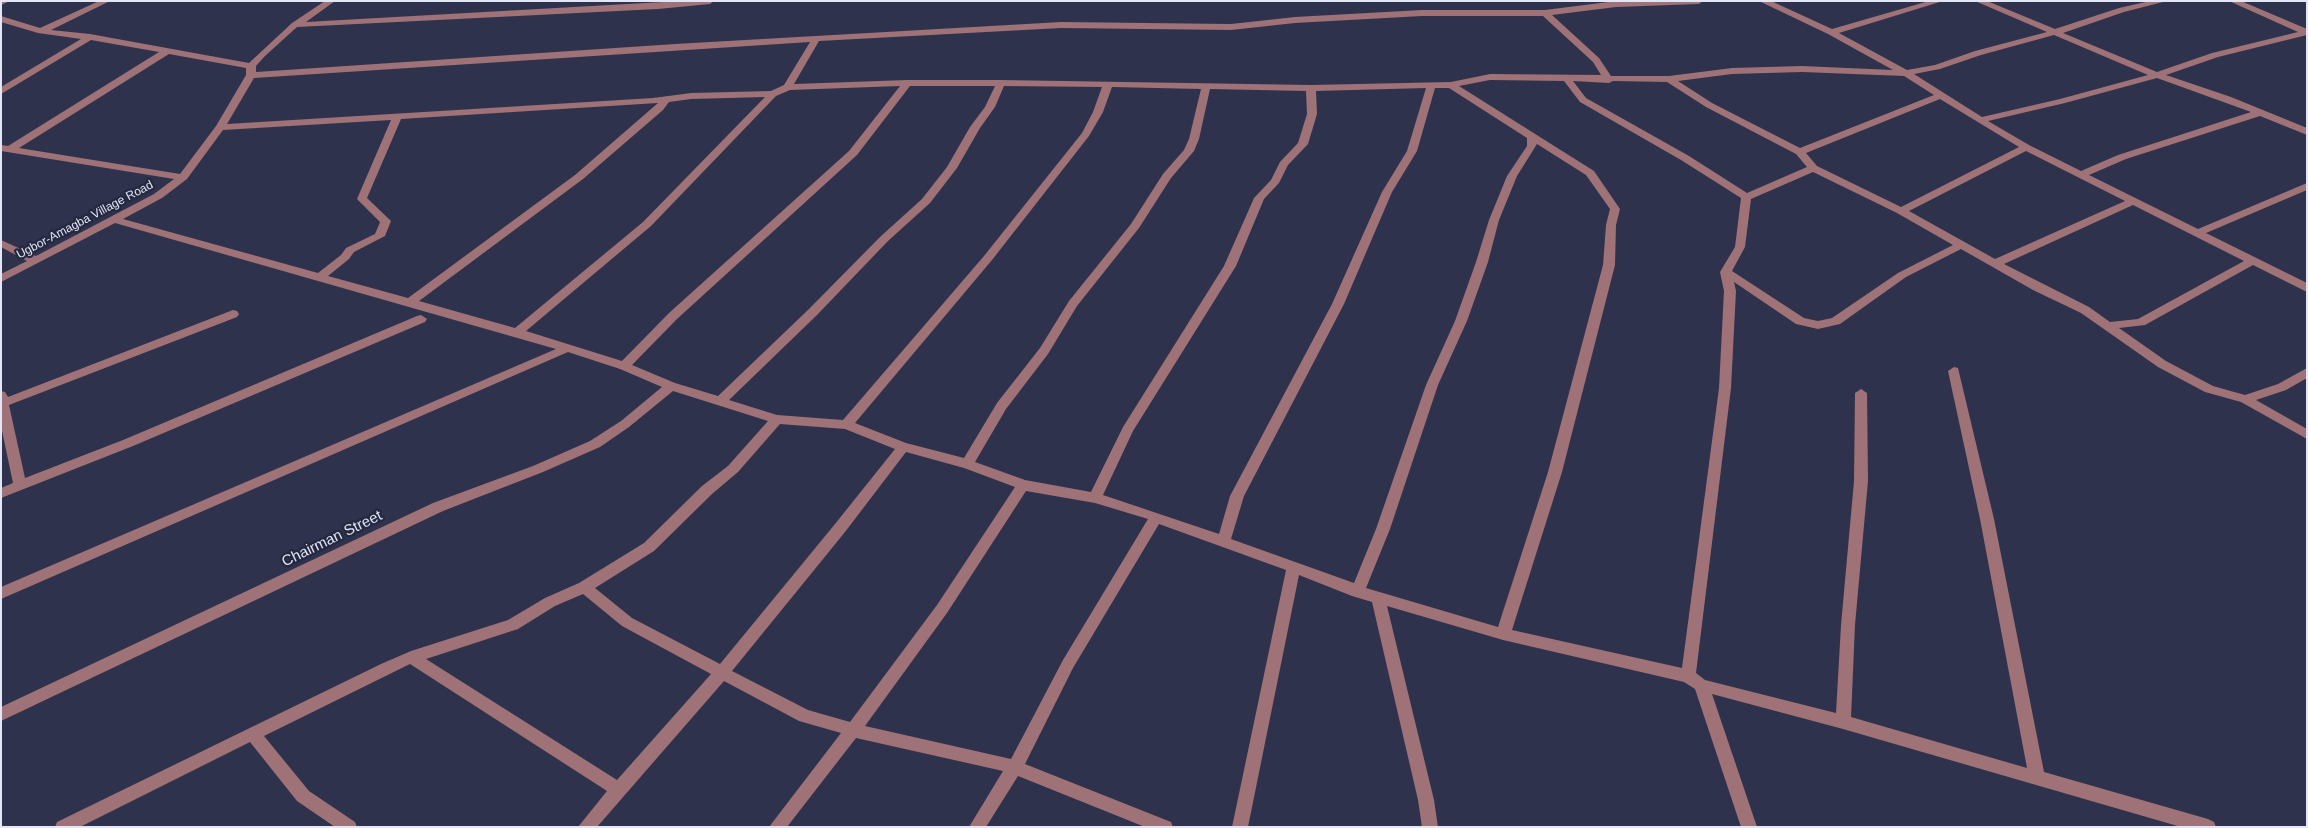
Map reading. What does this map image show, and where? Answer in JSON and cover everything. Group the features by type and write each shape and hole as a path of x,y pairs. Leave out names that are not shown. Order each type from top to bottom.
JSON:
{"street":[{"path":"1,3 6,1"},
{"path":"41,31 106,1"},
{"name":"Ugbor-Amagba Village Road","path":"1,279 116,220 158,196 183,177 220,127 251,70 262,54 295,25 331,1"},
{"path":"295,25 710,1"},
{"path":"1,20 41,31 90,37 167,51 251,70 1061,25 1146,25 1188,28 1422,13 1544,13 1616,4 1699,1"},
{"path":"1763,1 1831,32 1906,73 2026,147 2307,288"},
{"path":"1831,32 1939,1"},
{"path":"1979,1 2157,75 2228,100 2307,132"},
{"path":"516,332 648,224 773,94 788,87 907,83 1001,83 1311,88 1451,85 1490,77 1566,77 1609,80 1669,79 1742,70 1802,69 1906,73 1938,67 1978,52 2056,32 2122,10 2163,1"},
{"path":"2233,1 2307,32"},
{"path":"1544,13 1596,60 1609,80"},
{"path":"1,30 12,24"},
{"path":"1980,120 2062,101 2157,75 2216,56 2307,32"},
{"path":"1,91 90,37"},
{"path":"788,87 816,39"},
{"path":"6,149 167,51"},
{"path":"1566,77 1583,100 1611,118 1685,158 1746,198"},
{"path":"1669,79 1709,104 1800,152 1813,168 1901,211 1994,264 2085,310 2162,364 2209,389 2245,399 2307,435"},
{"path":"624,366 673,316 852,153 907,83"},
{"path":"720,401 926,201 952,168 975,127 990,107 1001,83"},
{"path":"846,425 988,258 1086,134 1098,112 1108,84"},
{"path":"1223,542 1237,496 1338,304 1387,192 1412,151 1432,84"},
{"path":"1451,85 1470,94 1532,138 1554,149 1590,174 1615,209 1611,224 1609,265 1554,472 1503,634"},
{"path":"967,464 1001,406 1044,351 1073,304 1135,226 1167,176 1189,151 1194,139 1206,87"},
{"path":"1095,498 1127,430 1230,266 1259,198 1275,182 1284,164 1303,144 1312,114 1311,88"},
{"path":"220,127 665,100 691,96 773,94"},
{"path":"1800,152 1870,122 1941,95"},
{"path":"411,301 579,177 660,108 665,100"},
{"path":"2082,174 2122,157 2258,113"},
{"path":"321,276 345,257 350,250 380,236 386,222 362,199 398,116"},
{"path":"1358,592 1383,529 1432,385 1461,321 1482,262 1494,220 1512,176 1532,146 1532,138"},
{"path":"1901,211 2026,147"},
{"path":"6,149 183,177"},
{"path":"1746,198 1813,168"},
{"path":"2198,234 2307,186"},
{"path":"1688,676 1725,388 1730,291 1726,272 1740,247 1746,198"},
{"path":"1994,264 2133,201"},
{"path":"116,220 411,301 516,332 624,366 671,386 777,419 846,425 903,446 967,464 1023,485 1095,498 1156,517 1378,598 1503,634 1688,676 1701,685 1843,722 2186,823 2208,827"},
{"path":"1,243 37,261"},
{"path":"1726,272 1800,321 1818,325 1836,320 1902,275 1961,245"},
{"path":"2108,326 2141,322 2254,260"},
{"path":"20,485 2,401 233,314"},
{"path":"1,493 128,444 421,319"},
{"path":"1,593 568,348"},
{"path":"1954,371 1988,520 2037,778"},
{"path":"2245,399 2282,387 2307,372"},
{"name":"Chairman Street","path":"1,714 438,507 538,469 596,444 626,424 671,386"},
{"path":"1843,722 1848,625 1854,580 1861,481 1861,393"},
{"path":"63,827 411,657 483,636 513,625 550,602 584,587 649,547 700,496 733,469 777,419"},
{"path":"586,827 722,672 840,528 903,446"},
{"path":"777,827 853,730 942,609 1023,485"},
{"path":"977,827 1014,767 1068,664 1110,598 1156,517"},
{"path":"1240,827 1294,567"},
{"path":"584,587 627,622 804,716 853,730 1014,767 1165,827"},
{"path":"1378,598 1426,800 1430,827"},
{"path":"411,657 618,789"},
{"path":"1701,685 1748,827"},
{"path":"253,734 294,787 340,825"}]}
